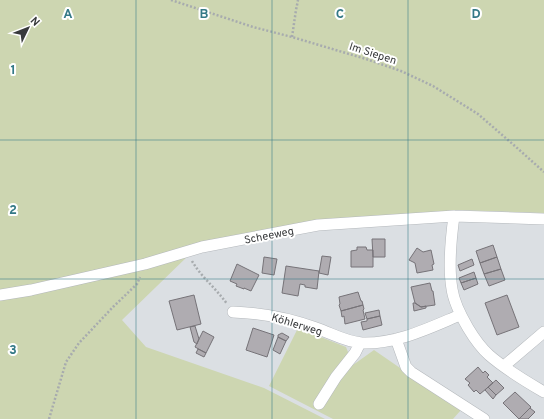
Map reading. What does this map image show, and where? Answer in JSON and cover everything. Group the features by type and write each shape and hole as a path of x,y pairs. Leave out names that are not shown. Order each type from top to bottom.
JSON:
{"street":[{"name":"Scheeweg","path":"0,295 31,290 145,264 202,247 318,225 454,216 544,220"},
{"path":"454,216 450,246 452,288 460,315 475,339 489,355 544,392"},
{"name":"Köhlerweg","path":"233,312 278,316 360,343 377,342 407,336 460,315"},
{"path":"504,366 544,332"},
{"path":"396,338 406,366 411,372 484,419"},
{"path":"319,404 336,377 355,353 360,343"}],"path":[{"name":"Im Siepen","path":"171,0 253,27 292,37 401,71 433,86 478,114 544,172"},
{"path":"292,37 298,0"},
{"path":"187,252 197,270 222,297 233,312"},
{"path":"49,419 66,362 79,343 137,284 145,264"}],"green space":[{"path":"0,0 544,0 544,213 455,210 385,218 191,253 122,320 146,347 264,388 325,419 0,419"},
{"path":"298,328 346,347 353,365 374,350 461,410 453,419 333,419 269,386"}],"building":[{"path":"372,239 385,239 385,257 373,257"},
{"path":"493,245 497,257 480,263 476,251"},
{"path":"357,247 366,247 367,250 373,250 373,267 351,267 351,251 357,250"},
{"path":"417,248 423,252 431,250 434,264 432,265 433,270 417,273 415,263 409,260"},
{"path":"322,256 331,257 328,275 319,273"},
{"path":"264,257 277,259 274,275 262,273"},
{"path":"497,257 501,269 484,274 480,263"},
{"path":"472,259 474,265 460,271 458,265"},
{"path":"237,264 259,275 251,291 236,286 237,284 230,281"},
{"path":"286,266 319,271 317,289 305,287 305,285 300,284 298,296 282,293"},
{"path":"501,269 505,280 489,286 484,274"},
{"path":"474,272 476,278 461,283 459,278"},
{"path":"476,278 478,284 464,290 461,283"},
{"path":"430,283 435,305 421,307 415,303 411,287"},
{"path":"358,292 363,305 341,311 339,297"},
{"path":"194,295 201,324 177,330 169,301"},
{"path":"507,295 519,327 497,335 485,303"},
{"path":"413,303 421,307 426,306 426,308 414,311"},
{"path":"363,305 365,319 345,324 344,316 342,317 341,311"},
{"path":"379,310 380,316 367,319 365,313"},
{"path":"380,316 382,325 363,330 361,322"},
{"path":"195,326 199,339 197,344 194,342 190,327"},
{"path":"253,328 274,335 267,357 246,350"},
{"path":"203,331 214,337 206,353 195,347"},
{"path":"282,333 289,337 286,341 278,337 278,335"},
{"path":"278,337 286,341 280,354 273,350"},
{"path":"198,349 206,353 204,357 196,353"},
{"path":"478,367 483,373 485,371 489,375 487,377 493,383 480,394 476,390 474,392 468,385 470,383 465,379"},
{"path":"496,380 504,388 496,395 488,387"},
{"path":"488,387 496,395 493,399 485,390"},
{"path":"515,392 531,407 519,419 503,403"},
{"path":"530,408 535,412 528,419 519,419"}]}
